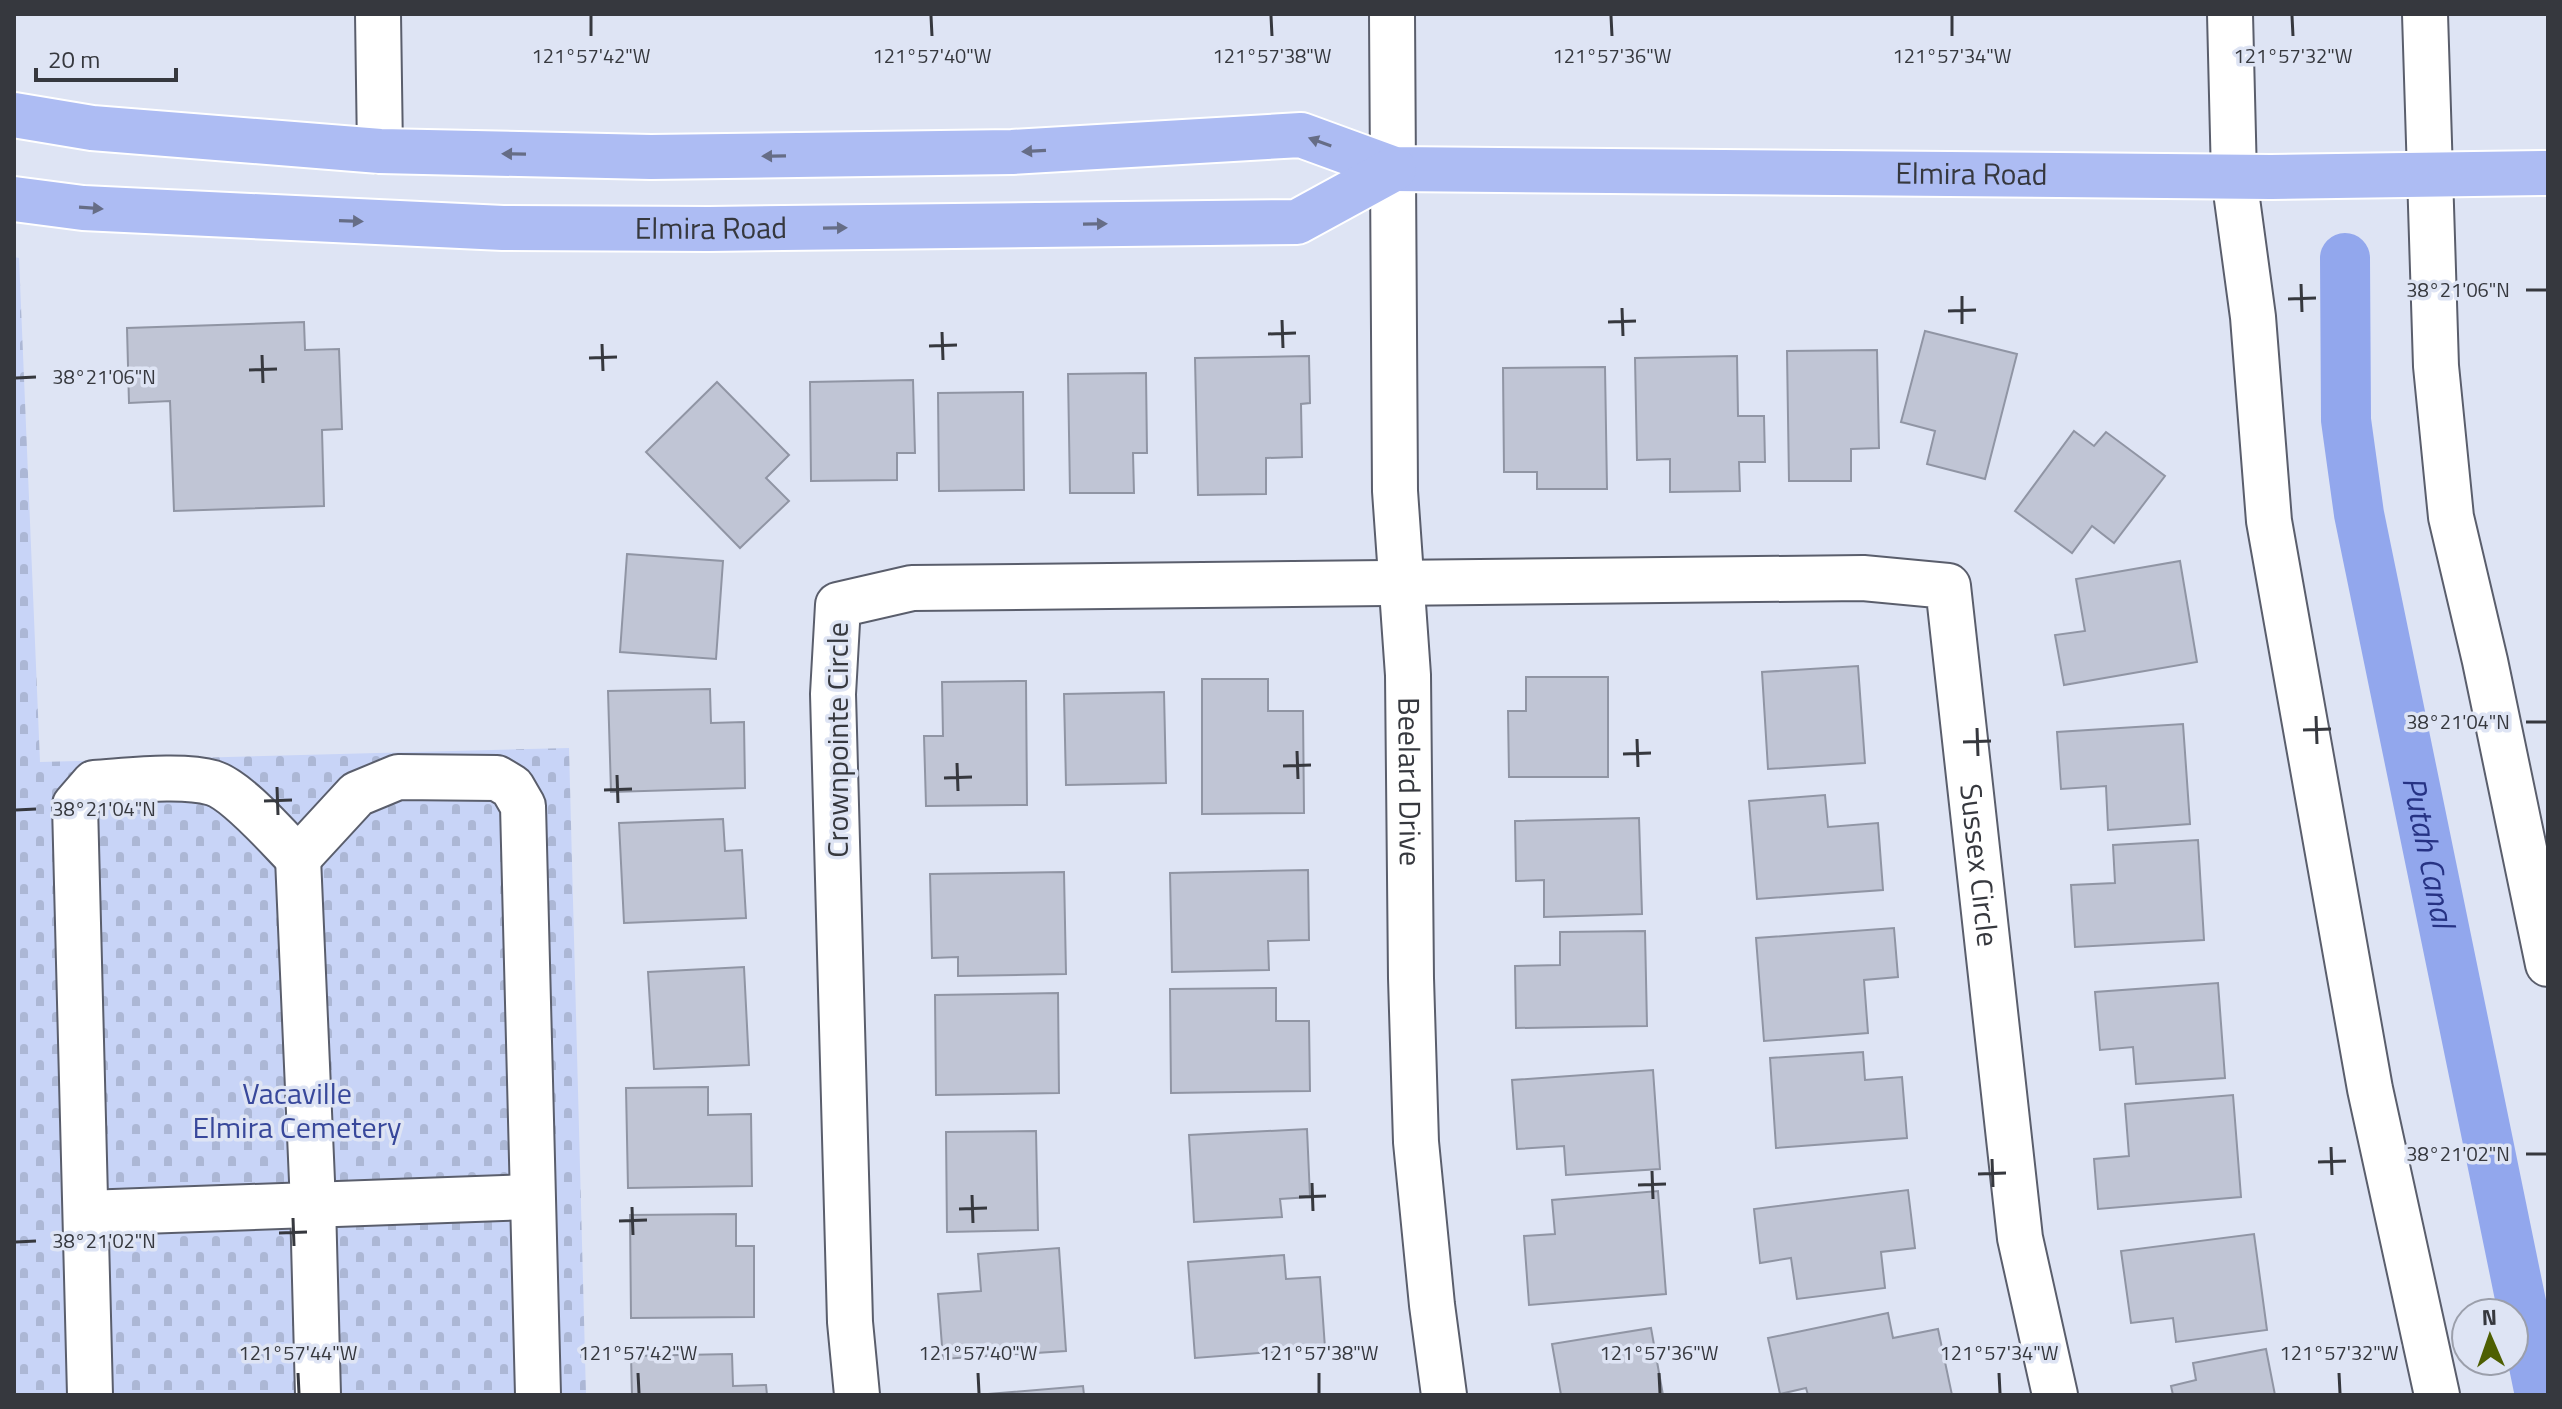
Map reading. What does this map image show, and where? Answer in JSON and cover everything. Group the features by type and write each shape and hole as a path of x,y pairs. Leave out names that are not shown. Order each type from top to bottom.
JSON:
{"main road":[{"name":"Elmira Road","path":"14,115 92,128 380,151 651,157 1012,152 1301,135 1394,169 2234,177 2548,173"},
{"name":"Elmira Road","path":"14,199 83,208 503,228 709,229 1297,222 1394,169"}],"street":[{"path":"378,14 380,151"},
{"name":"Beelard Drive","path":"1392,14 1395,491 1408,675 1416,1142 1444,1395"},
{"path":"2230,14 2234,177 2253,317 2269,521 2370,1089 2437,1395"},
{"path":"2425,14 2436,366 2451,517 2548,964"},
{"name":"Sussex Circle","path":"1403,582 1863,578 1948,586 2020,1238 2055,1395"},
{"name":"Crownpointe Circle","path":"857,1395 849,1306 833,694 838,605 912,588 1403,582"},
{"path":"298,858 357,794 398,777 497,778 512,787 523,806 538,1395"},
{"path":"90,1395 75,805 94,783 170,779 213,783 231,793 298,858 318,1395"},
{"path":"86,1213 531,1197"}],"green space":[{"name":"Vacaville Elmira Cemetery","path":"14,257 19,258 40,762 569,748 586,1395 14,1395"}],"building":[{"path":"304,322 305,350 339,349 342,429 322,430 324,506 174,511 170,401 129,403 127,328"},
{"path":"1925,331 2017,354 1985,479 1927,464 1935,431 1901,422"},
{"path":"1877,350 1879,448 1851,449 1851,481 1789,481 1787,351"},
{"path":"1309,356 1310,403 1301,404 1302,457 1266,458 1266,494 1198,495 1195,358"},
{"path":"1737,356 1738,416 1764,416 1765,462 1739,462 1740,491 1670,492 1670,459 1637,460 1635,358"},
{"path":"1605,367 1607,489 1537,489 1537,472 1504,472 1503,368"},
{"path":"1146,373 1147,453 1133,453 1134,493 1070,493 1068,374"},
{"path":"913,380 915,453 897,453 897,480 811,481 810,382"},
{"path":"717,382 789,455 766,478 789,501 740,548 646,452"},
{"path":"1023,392 1024,490 939,491 938,393"},
{"path":"2074,431 2094,446 2106,432 2165,476 2114,543 2092,526 2072,553 2015,511"},
{"path":"627,554 723,561 716,659 620,652"},
{"path":"2180,561 2197,662 2064,685 2055,635 2085,631 2076,579"},
{"path":"1858,666 1865,763 1768,769 1762,672"},
{"path":"1526,677 1608,677 1608,777 1509,777 1508,711 1526,711"},
{"path":"1202,679 1268,679 1268,711 1303,711 1304,813 1202,814"},
{"path":"1026,681 1027,805 926,806 924,736 943,736 942,682"},
{"path":"710,689 711,723 744,722 745,788 611,792 608,691"},
{"path":"1164,692 1166,783 1066,785 1064,694"},
{"path":"2183,724 2190,824 2108,830 2106,786 2061,789 2057,732"},
{"path":"1825,795 1828,827 1878,823 1883,890 1757,899 1749,801"},
{"path":"1639,818 1642,914 1544,917 1544,880 1516,881 1515,821"},
{"path":"723,819 725,851 742,850 746,918 624,923 619,823"},
{"path":"2198,840 2204,940 2075,947 2071,885 2115,883 2113,845"},
{"path":"1308,870 1309,940 1268,941 1269,970 1172,972 1170,873"},
{"path":"1064,872 1066,974 958,976 958,957 932,958 930,874"},
{"path":"1894,928 1898,977 1864,980 1868,1033 1764,1041 1756,938"},
{"path":"1645,931 1647,1026 1516,1028 1515,966 1560,965 1560,932"},
{"path":"744,967 749,1065 654,1069 648,972"},
{"path":"2218,983 2225,1078 2136,1084 2133,1047 2100,1050 2095,992"},
{"path":"1276,988 1276,1021 1309,1021 1310,1091 1171,1093 1170,989"},
{"path":"1058,993 1059,1093 936,1095 935,995"},
{"path":"1863,1052 1865,1080 1902,1077 1907,1138 1776,1148 1770,1058"},
{"path":"1653,1070 1660,1169 1566,1175 1564,1146 1517,1149 1512,1080"},
{"path":"708,1087 708,1115 751,1114 752,1186 628,1188 626,1088"},
{"path":"2233,1095 2241,1197 2098,1209 2094,1159 2129,1156 2125,1104"},
{"path":"1307,1129 1310,1197 1280,1199 1282,1217 1194,1222 1189,1135"},
{"path":"1036,1131 1038,1230 947,1232 946,1132"},
{"path":"1908,1190 1915,1248 1881,1252 1885,1288 1797,1299 1791,1258 1760,1263 1754,1209"},
{"path":"1658,1191 1666,1294 1529,1305 1524,1236 1555,1234 1552,1200"},
{"path":"736,1214 736,1246 754,1246 754,1317 631,1318 630,1215"},
{"path":"2254,1234 2267,1330 2176,1342 2173,1318 2131,1323 2121,1251"},
{"path":"1059,1248 1066,1351 943,1359 938,1294 981,1291 978,1254"},
{"path":"1284,1255 1286,1279 1320,1277 1325,1348 1195,1358 1188,1262"},
{"path":"1888,1313 1893,1338 1938,1329 1952,1395 1808,1395 1806,1388 1780,1394 1768,1338"},
{"path":"1651,1328 1663,1395 1561,1395 1552,1344"},
{"path":"2266,1349 2275,1395 2173,1395 2171,1386 2196,1380 2193,1363"},
{"path":"732,1354 733,1386 766,1385 767,1395 632,1395 631,1356"},
{"path":"1083,1386 1084,1395 976,1395"}],"waterway":[{"name":"Putah Canal","path":"2345,258 2346,420 2359,514 2540,1395"}]}
